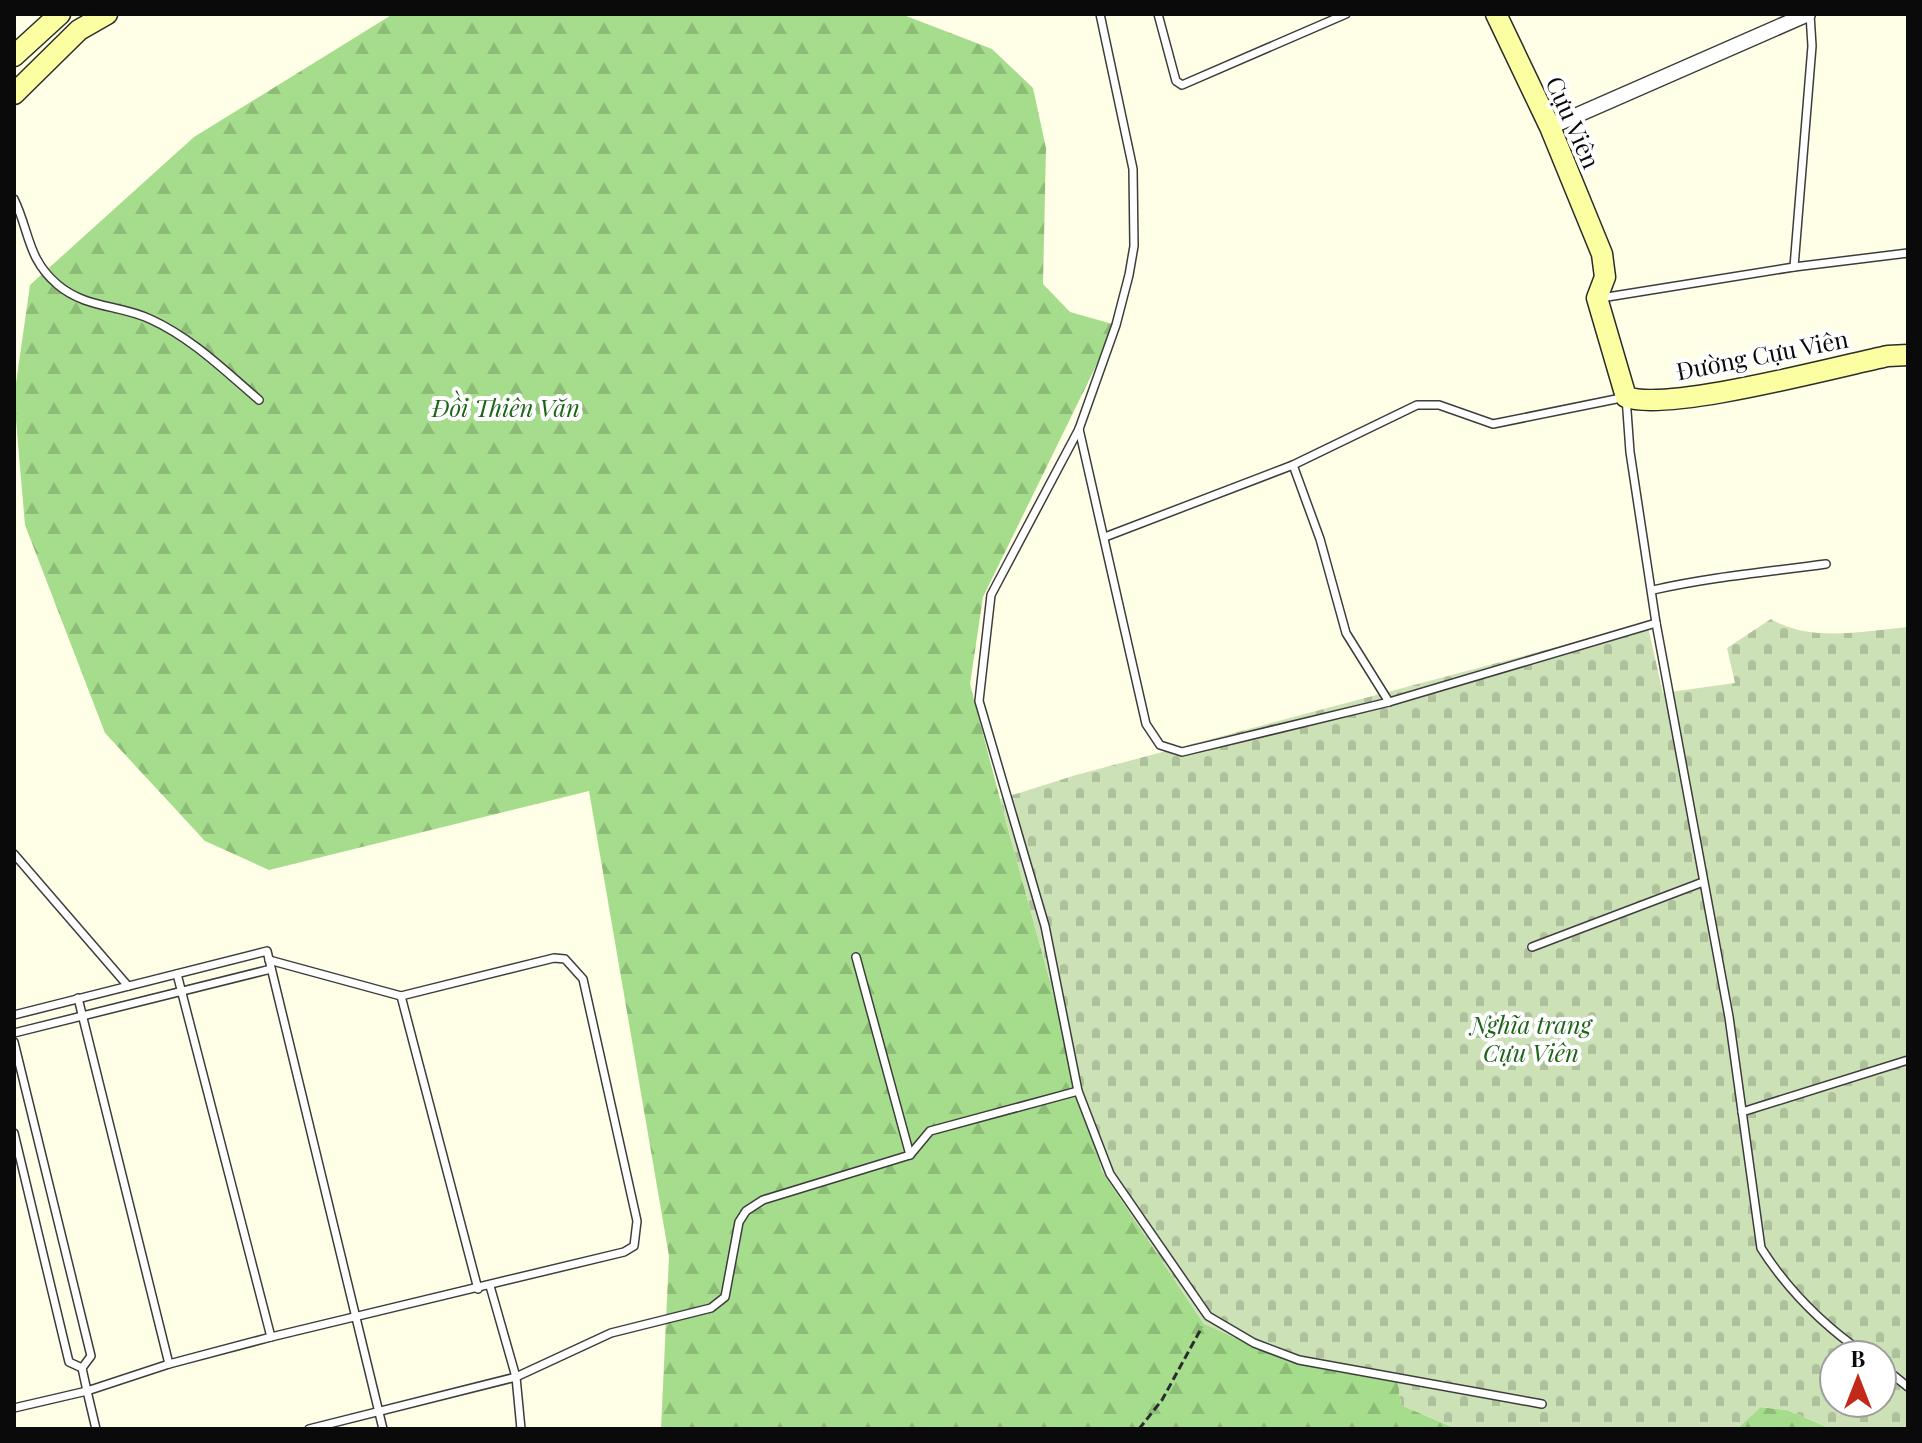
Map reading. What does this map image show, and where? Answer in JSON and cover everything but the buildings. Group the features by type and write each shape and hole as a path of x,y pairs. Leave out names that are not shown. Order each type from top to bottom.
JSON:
{"street":[{"path":"14,56 60,14"},
{"path":"14,94 79,30 107,14"},
{"name":"Cựu Viên","path":"1496,14 1550,127 1602,254 1605,277 1597,298"},
{"path":"1550,127 1809,14"},
{"path":"1597,298 1626,397"},
{"name":"Đường Cựu Viên","path":"1626,397 1641,403 1699,396 1888,356 1908,355"}],"lane":[{"path":"1100,14 1133,169 1134,246 1116,325 1079,429 991,595 979,701 1045,926 1078,1091 1110,1174 1208,1316 1254,1343 1299,1360 1542,1404"},
{"path":"1158,14 1176,81 1182,85 1346,14"},
{"path":"1794,267 1812,46 1809,14"},
{"path":"14,199 29,251 58,285 97,305 131,310 175,330 259,400"},
{"path":"1597,298 1794,267 1908,253"},
{"path":"1105,537 1293,465 1417,405 1439,405 1493,424 1626,397 1630,452 1656,623 1729,1017 1761,1248 1777,1273 1827,1328 1843,1339"},
{"path":"1079,429 1146,724 1160,745 1182,752 1389,702 1656,623"},
{"path":"1293,465 1320,539 1346,633 1389,702"},
{"path":"1653,590 1718,576 1736,577 1826,564"},
{"path":"14,854 128,986"},
{"path":"1532,947 1703,882"},
{"path":"856,957 910,1155"},
{"path":"14,1015 177,974 269,960 401,996 554,958 565,959 583,979 637,1221 634,1246 624,1252 271,1337 169,1364 87,1391 14,1408"},
{"path":"14,1033 182,992 269,960"},
{"path":"269,960 383,1429"},
{"path":"177,974 271,1337"},
{"path":"401,996 478,1289"},
{"path":"78,998 169,1364"},
{"path":"14,1042 91,1356 82,1368 96,1429"},
{"path":"1742,1112 1908,1060"},
{"path":"309,1429 516,1377 611,1333 711,1308 725,1297 739,1222 746,1211 763,1200 910,1155 930,1131 1078,1091"},
{"path":"14,1133 69,1362 82,1368"},
{"path":"490,1286 516,1377 521,1429"}],"path":[{"path":"1139,1429 1162,1400 1208,1316"}],"green space":[{"name":"Đồi Thiên Văn","path":"393,14 901,14 992,49 1033,88 1046,148 1043,284 1070,312 1116,325 983,597 970,684 1102,1171 1204,1324 1398,1381 1401,1405 1457,1429 661,1429 669,1256 589,791 269,870 205,841 105,733 25,525 14,397 30,285 194,137"},
{"name":"Nghĩa trang Cựu Viên","path":"1771,619 1803,631 1820,633 1856,633 1908,627 1908,1429 1832,1429 1787,1410 1761,1407 1737,1429 1457,1429 1401,1405 1398,1381 1288,1362 1204,1324 1102,1171 1000,799 1076,775 1647,623 1663,693 1735,683 1727,648"},
{"path":"1760,1407 1787,1410 1832,1429 1737,1429"}]}
